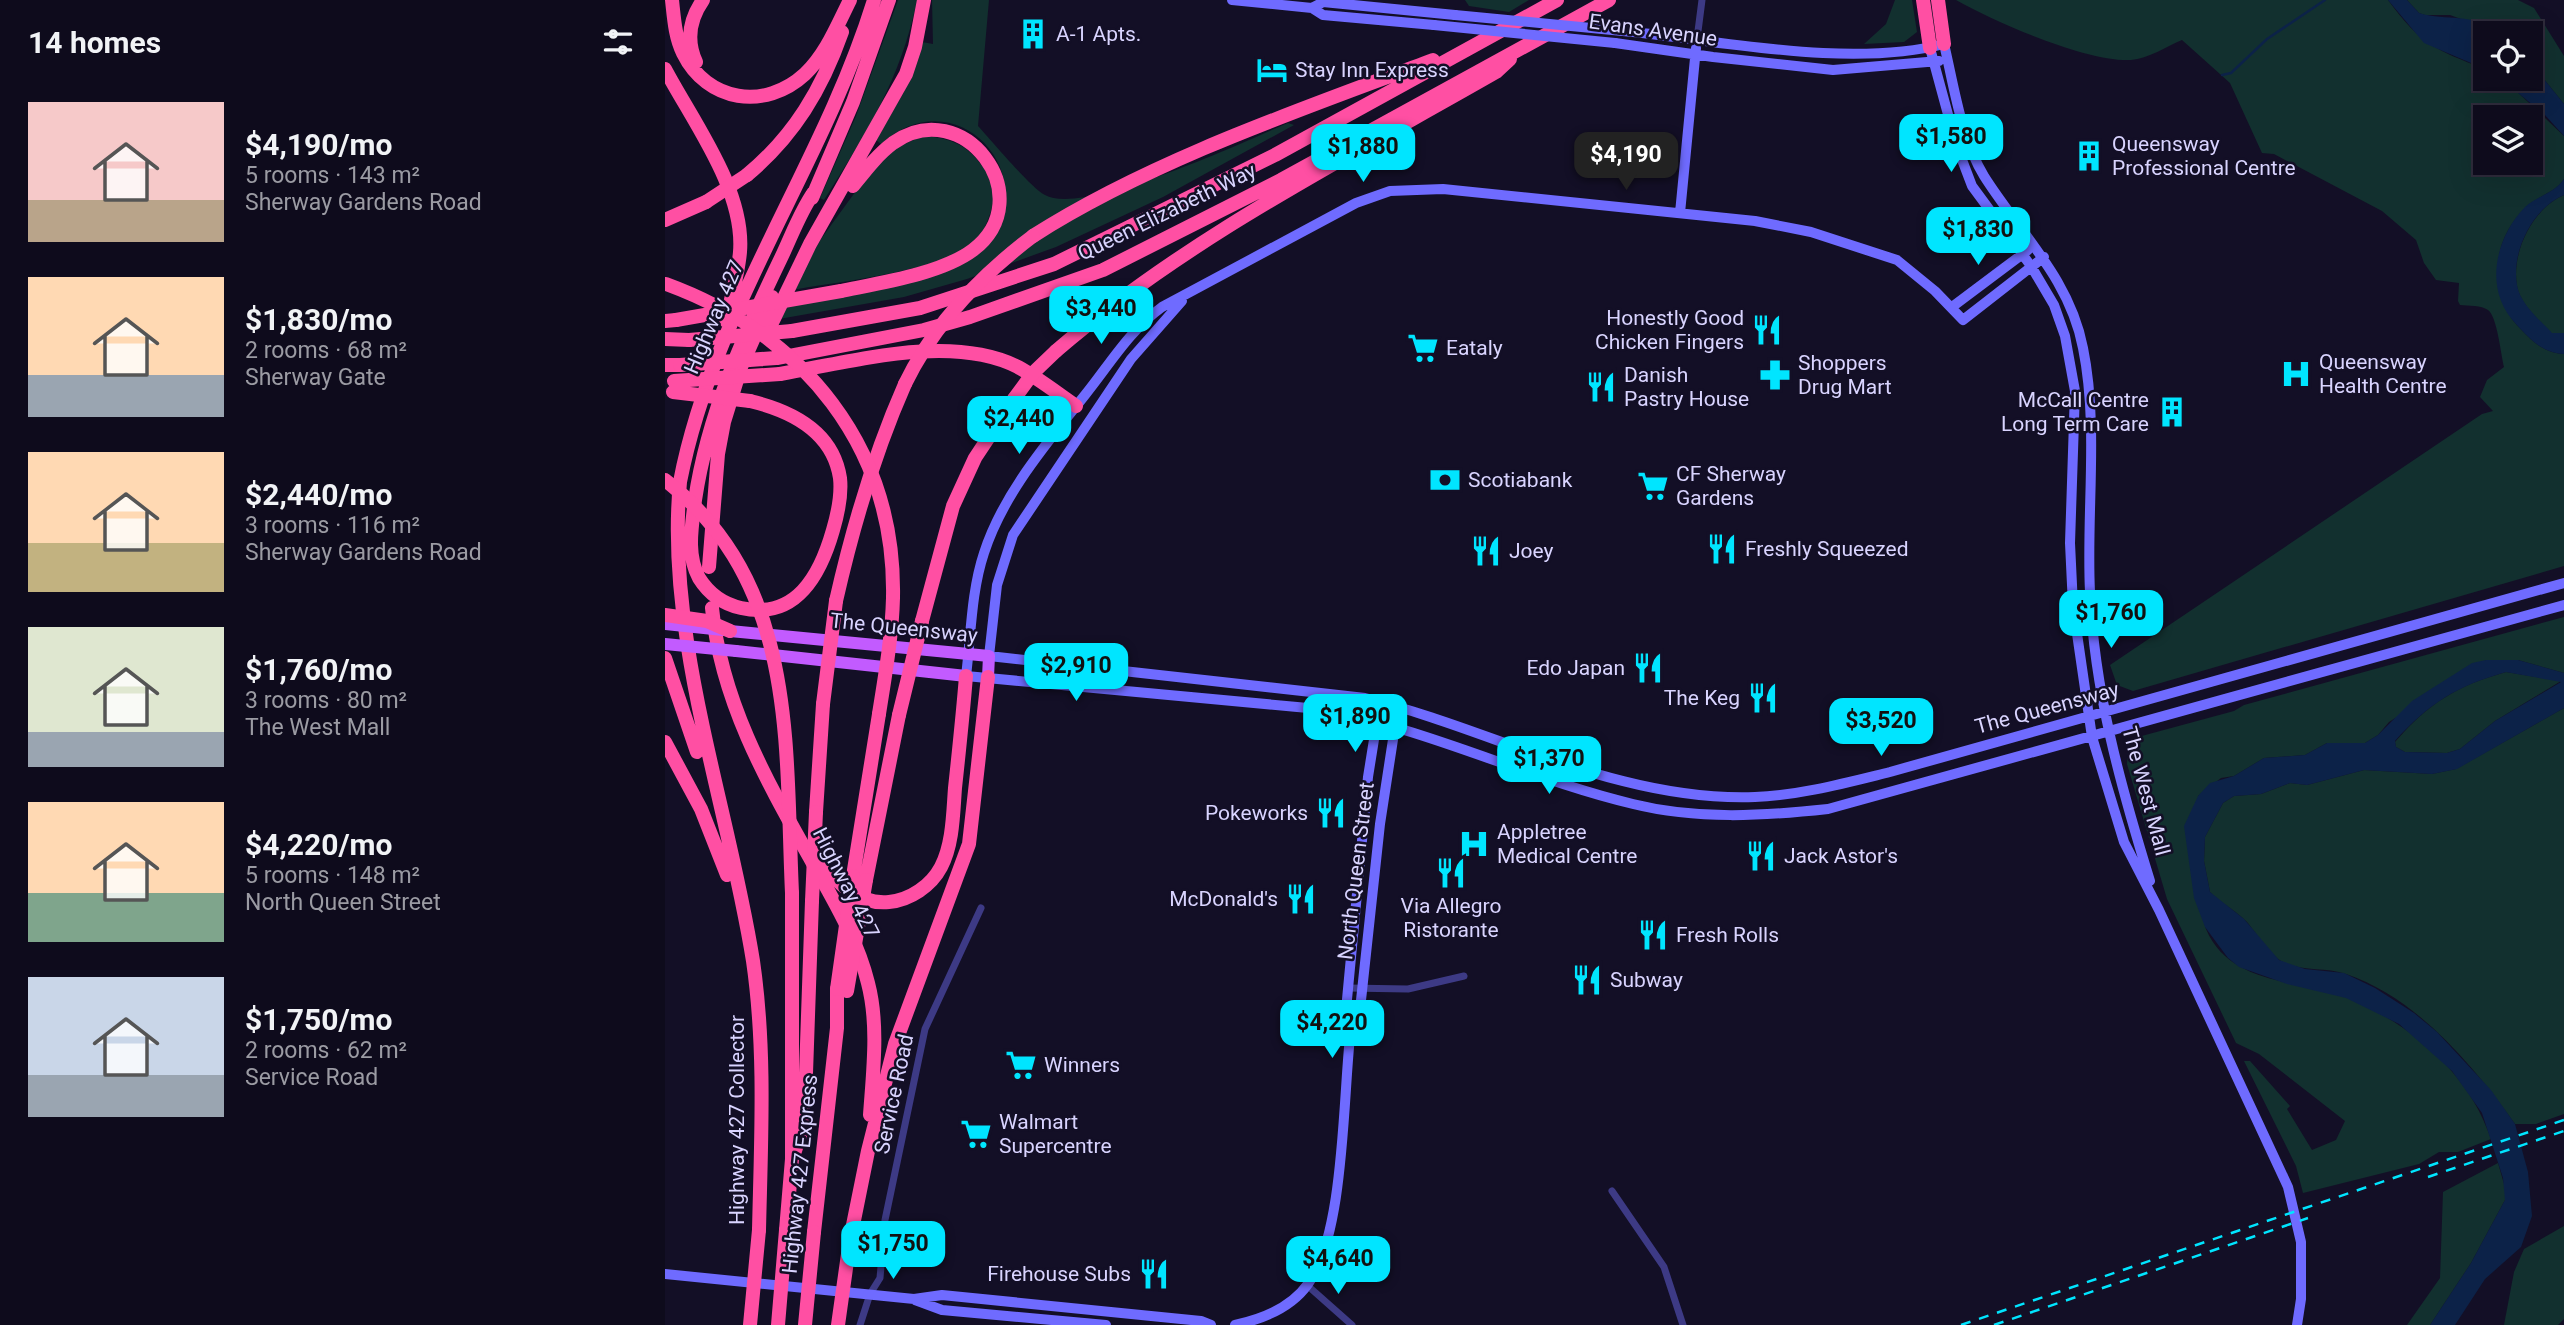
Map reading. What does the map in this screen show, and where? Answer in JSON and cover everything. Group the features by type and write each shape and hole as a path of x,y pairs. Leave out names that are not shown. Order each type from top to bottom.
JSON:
{"highway":[{"path":"672,0 681,50 702,76 719,90 757,98 787,86 805,74 823,51 851,0"},
{"path":"702,76 691,48 690,28 703,0"},
{"path":"665,220 706,202 747,175 784,140 815,96 830,64 851,0"},
{"name":"Highway 427","path":"725,834 685,675 674,560 680,481 700,405 719,352 836,103 874,0"},
{"path":"709,568 724,422 741,367 853,102 889,0"},
{"path":"717,474 753,365 810,244 906,74 915,47 924,0"},
{"name":"Queen Elizabeth Way","path":"665,339 689,340 792,331 920,309 1054,264 1109,240 1276,155 1557,0"},
{"name":"Queen Elizabeth Way","path":"673,365 776,358 923,330 970,317 1103,270 1269,186 1609,0"},
{"path":"1923,0 1936,51"},
{"path":"1936,51 1938,0"},
{"path":"792,1159 801,1132 806,1073 823,704 837,601 862,495 879,445 905,384 930,340 989,271 1033,236 1077,209 1249,131 1477,44"},
{"path":"859,878 953,506 975,458 1033,373 1101,312 1153,274 1292,189 1496,72 1524,45"},
{"path":"665,69 728,184 740,224 740,252 719,352"},
{"path":"670,321 841,291 949,262 982,242 994,222 999,195 995,172 985,155 964,138 936,130 923,131 894,142 866,169 810,244"},
{"path":"669,387 750,401 783,411 820,435 833,453 840,484 837,516 829,545 811,584 791,602 764,611 722,602 705,586 692,558 693,518 705,445 722,389 764,292 814,192"},
{"path":"665,284 733,313 786,351 828,397 862,454 885,517 893,572 891,631 859,878"},
{"path":"669,387 780,374 905,353 952,351 989,357 1017,367 1076,406"},
{"path":"665,480 704,517 726,545 748,585 767,629 782,690 792,893 792,1159"},
{"name":"Highway 427","path":"712,608 733,704 771,788 840,912 869,985 874,1024 867,1151"},
{"path":"665,615 707,621 730,631"},
{"path":"665,658 725,834"},
{"path":"771,788 834,880 845,889 876,902 900,900 918,892 938,871 948,845 966,676"},
{"path":"838,1325 850,1240 867,1151 895,1044 969,844 988,677"},
{"path":"665,742 701,809 745,919"},
{"name":"Highway 427 Collector","path":"725,834 745,919 755,983 762,1081 759,1230 750,1325"},
{"name":"Highway 427 Express","path":"805,1325 837,1028 859,878"},
{"name":"Highway 427 Express","path":"778,1325 792,1159"}],"main road":[{"name":"Evans Avenue","path":"1238,0 1312,8 1323,15 1615,43 1833,70 1936,51"},
{"name":"Evans Avenue","path":"1312,8 1323,2 1848,53 1936,51"},
{"path":"1680,213 1696,39"},
{"name":"The West Mall","path":"1936,51 1948,60 1971,147 1983,175 2044,257 2074,317 2083,346 2088,379 2092,639 2121,788 2159,910"},
{"name":"The West Mall","path":"1936,51 1956,144 1972,186 2023,253 2054,305 2071,361 2075,391 2070,543 2073,606 2092,737 2124,842 2159,910 2288,1187 2301,1242 2301,1299 2297,1325"},
{"path":"966,676 976,586 984,553 1006,506 1076,406 1143,321 1162,307 1185,297 1336,212 1390,191 1455,190 1786,226 1880,252 1914,273 1963,320 2044,257"},
{"path":"1952,307 2036,245"},
{"path":"988,677 997,585 1013,535 1131,359 1185,297"},
{"path":"1086,394 1101,404"},
{"path":"1076,406 1092,417"},
{"name":"The Queensway","path":"665,624 989,656 1299,690 1380,702 1569,767 1682,793 1781,795 1891,772 2564,583"},
{"name":"The Queensway","path":"665,644 1308,708 1395,726 1539,776 1634,804 1668,811 1713,815 1773,814 1828,809 2564,605"},
{"name":"North Queen Street","path":"1235,1325 1260,1319 1284,1308 1307,1286 1323,1258 1332,1222 1350,1037 1344,1026 1380,702"},
{"name":"North Queen Street","path":"1350,1037 1358,1028 1380,824 1398,707"},
{"path":"1539,776 1556,767 1569,767"},
{"path":"665,1273 914,1299 942,1296 1201,1321 1212,1325"},
{"path":"914,1299 942,1310 1106,1325"}],"street":[{"path":"1696,39 1702,0"},
{"name":"Service Road","path":"860,1325 870,1294 880,1278 885,1220 925,1029 981,908"},
{"path":"1348,988 1408,989 1464,976"},
{"path":"1612,1191 1664,1267 1683,1325"},
{"path":"1307,1286 1352,1325"}],"green space":[{"path":"898,0 917,0 902,55 868,129 824,200 820,198 856,116"},
{"path":"932,0 989,0 978,126 1021,174 1045,195 1065,199 1093,196 1128,187 1288,123 1294,125 1163,197 1056,247 967,279 904,297 779,319 786,304 979,253 999,225 1005,196 1001,169 987,146 966,129 939,122 911,126 881,144 876,140 904,92 922,42 933,44"},
{"path":"1465,0 1529,0 1509,12 1469,6"},
{"path":"1895,0 1912,0 1917,32 1904,42 1864,44 1886,24"},
{"path":"1956,0 2388,0 2410,27 2430,44 2473,64 2473,91 2516,91 2531,105 2473,105 2473,175 2543,175 2543,116 2564,136 2564,179 2556,188 2530,203 2509,228 2500,251 2498,275 2514,321 2537,344 2549,351 2564,354 2564,566 2133,691 2117,685 2110,665 2482,414 2493,411 2480,397 2487,380 2504,367 2494,320 2488,310 2478,306 2460,305 2459,283 2436,280 2424,263 2416,240 2382,211 2274,154 2262,153 2230,83 2182,40 2137,59 2112,59 2066,48 2017,29"},
{"path":"2407,0 2518,0 2534,8 2542,21 2473,21 2473,23 2450,15 2419,13"},
{"path":"2543,22 2564,56 2564,104 2543,78"},
{"path":"923,136 952,141 966,149 988,175 993,190 993,206 976,240 958,253 914,268 792,290 821,239 861,184 893,149"},
{"path":"2564,195 2564,333 2552,334 2531,312 2519,293 2517,259 2534,221 2553,201"},
{"path":"2564,617 2564,673 2518,660 2486,660 2389,722 2378,735 2365,743 2327,743 2305,755 2264,758 2234,776 2221,778 2198,796 2204,920 2217,948 2231,961 2249,971 2348,998 2394,1022 2415,1037 2453,1072 2481,1115 2491,1139 2458,1152 2439,1152 2419,1164 2303,1193 2296,1166 2244,1061 2250,1061 2290,1106 2287,1109 2312,1150 2336,1140 2345,1121 2259,1054 2236,1043 2167,899 2127,764 2128,748 2138,737 2234,711 2244,705"},
{"path":"2506,672 2561,681 2495,721 2460,749 2447,753 2405,752 2396,747 2395,742 2407,728 2432,706 2472,683"},
{"path":"2564,708 2564,1114 2536,1124 2515,1124 2462,1057 2420,1016 2396,999 2346,974 2303,968 2278,959 2247,922 2210,892 2204,861 2205,837 2223,803 2234,796 2261,794 2290,783 2307,785 2364,770 2432,774 2456,769"},
{"path":"2498,1163 2506,1191 2505,1200 2471,1263 2430,1325 2407,1325 2440,1278 2443,1192"},
{"path":"2564,1226 2564,1319 2558,1325 2504,1325 2514,1272 2524,1249"}],"water":[{"path":"2388,0 2407,0 2419,13 2430,16 2476,21 2473,21 2473,64 2424,43"},
{"path":"2543,78 2564,104 2564,136 2543,113 2543,105 2533,105 2516,91 2543,91"},
{"path":"2564,179 2564,195 2543,210 2527,232 2517,258 2516,272 2519,292 2526,305 2552,333 2564,333 2564,354 2543,348 2516,324 2499,296 2496,280 2500,249 2515,220 2525,207 2556,188"},
{"path":"2518,660 2564,673 2564,708 2457,769 2432,774 2364,770 2307,785 2290,783 2261,794 2234,796 2223,803 2205,837 2204,861 2210,892 2244,919 2279,960 2305,969 2344,973 2375,988 2414,1013 2437,1032 2491,1090 2515,1124 2528,1172 2532,1216 2521,1247 2485,1279 2455,1325 2430,1325 2471,1263 2505,1200 2503,1178 2482,1113 2452,1071 2399,1024 2346,998 2287,984 2239,967 2228,958 2205,927 2194,898 2184,826 2198,796 2210,783 2234,776 2264,758 2305,755 2327,743 2365,743 2378,735 2412,701 2472,663","holes":["2506,672 2561,682 2495,721 2460,749 2447,753 2405,752 2396,747 2395,741 2432,706 2473,683"]}],"waterway":[{"path":"2222,75 2231,73 2267,39 2325,0"}],"railway":[{"path":"1961,1325 2564,1120"},
{"path":"2428,1177 2564,1131"},
{"path":"1994,1325 2308,1218"}],"place":[{"name":"A-1 Apts.","path":"1033,34"},
{"name":"Stay Inn Express","path":"1272,70"},
{"name":"Queensway Professional Centre","path":"2089,156"},
{"name":"Honestly Good Chicken Fingers","path":"1767,330"},
{"name":"Eataly","path":"1423,348"},
{"name":"Queensway Health Centre","path":"2296,374"},
{"name":"Shoppers Drug Mart","path":"1775,375"},
{"name":"Danish Pastry House","path":"1601,387"},
{"name":"McCall Centre Long Term Care","path":"2172,412"},
{"name":"Scotiabank","path":"1445,480"},
{"name":"CF Sherway Gardens","path":"1653,486"},
{"name":"Freshly Squeezed","path":"1722,549"},
{"name":"Joey","path":"1486,551"},
{"name":"Edo Japan","path":"1648,668"},
{"name":"The Keg","path":"1763,698"},
{"name":"Pokeworks","path":"1331,813"},
{"name":"Appletree Medical Centre","path":"1474,844"},
{"name":"Jack Astor's","path":"1761,856"},
{"name":"Via Allegro Ristorante","path":"1451,873"},
{"name":"McDonald's","path":"1301,899"},
{"name":"Fresh Rolls","path":"1653,935"},
{"name":"Subway","path":"1587,980"},
{"name":"Winners","path":"1021,1065"},
{"name":"Walmart Supercentre","path":"976,1134"},
{"name":"Firehouse Subs","path":"1154,1274"}]}
